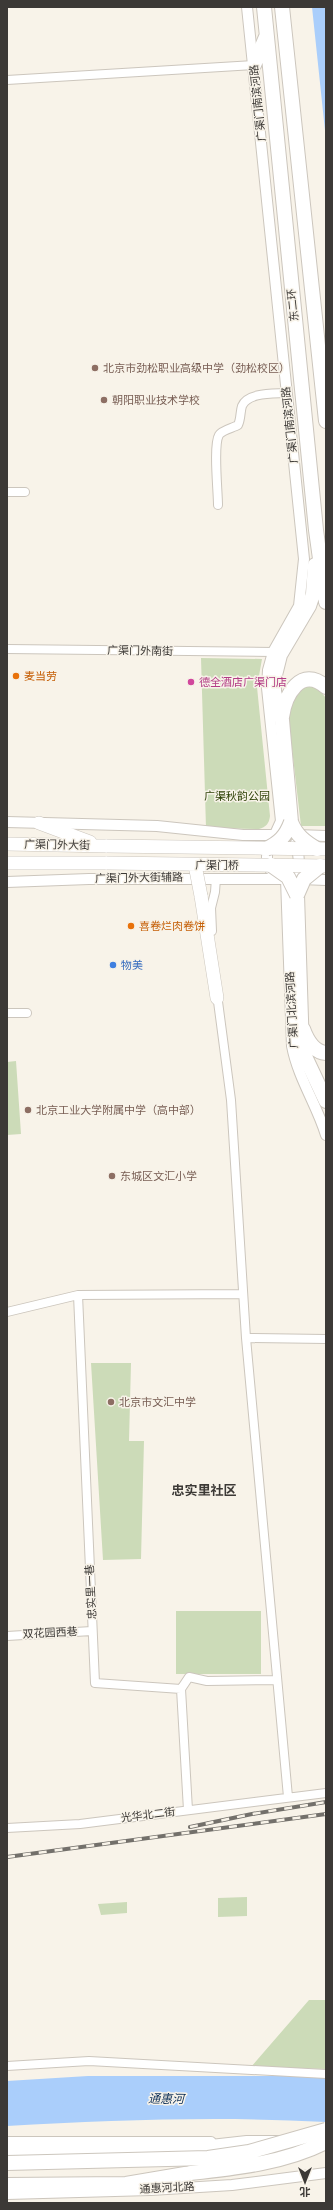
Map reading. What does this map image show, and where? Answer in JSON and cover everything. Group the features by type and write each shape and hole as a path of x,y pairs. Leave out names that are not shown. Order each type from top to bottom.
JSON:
{"highway":[{"name":"东二环","path":"264,7 316,530 326,602"},
{"name":"东二环","path":"282,7 326,421"},
{"path":"254,65 266,36"},
{"path":"282,720 274,692 276,666 280,655 309,606 313,594 316,530"},
{"path":"321,849 303,840 290,829 282,720 284,704 296,685 304,680 312,680 320,682 326,688"},
{"path":"266,849 280,841 290,829"},
{"path":"271,865 288,877 297,894"},
{"path":"323,873 304,879 297,894 302,1050 326,1101"},
{"path":"300,1020 306,1037 311,1044 316,1050 326,1053"},
{"path":"7,2163 208,2158 249,2152 326,2130"},
{"path":"7,2153 184,2150 247,2143 326,2143"},
{"path":"7,2185 126,2184 281,2160 326,2143"},
{"name":"通惠河北路","path":"7,2176 191,2173"}],"main road":[{"path":"39,823 103,846"},
{"name":"广渠门外大街","path":"7,844 103,846"},
{"name":"广渠门桥","path":"103,846 321,849"},
{"name":"广渠门外大街","path":"7,863 107,863"},
{"name":"广渠门桥","path":"107,863 271,865 323,873"},
{"path":"195,864 217,998"}],"street":[{"name":"广渠门南滨河路","path":"247,7 304,559 299,606 273,652 268,670 267,688 282,821 267,852 266,863 270,869 289,879"},
{"path":"7,80 254,65"},
{"path":"218,505 218,436 222,432 238,425 241,418 242,406 247,399 254,396 287,393"},
{"path":"7,492 25,492"},
{"name":"广渠门外南街","path":"7,649 273,652"},
{"path":"7,822 156,826 242,835 276,835 290,829 313,836 326,836"},
{"path":"289,879 298,870 299,852 290,829"},
{"name":"广渠门外大街辅路","path":"7,882 89,879 289,879 323,873"},
{"path":"216,878 215,892 211,908 217,998 231,1100 246,1338 288,1797"},
{"name":"广渠门北滨河路","path":"289,879 292,1046 294,1058 317,1107 326,1135"},
{"path":"7,1013 27,1013"},
{"path":"7,1312 78,1295 243,1294"},
{"name":"忠实里一巷","path":"78,1295 95,1683 180,1689"},
{"path":"246,1338 326,1339"},
{"name":"双花园西巷","path":"7,1636 92,1631"},
{"path":"188,1810 180,1689 188,1677 208,1680 277,1680"},
{"name":"光华北二街","path":"7,1828 80,1824 326,1793"},
{"path":"7,2066 89,2062 326,2074"},
{"path":"7,2142 247,2143"},
{"name":"通惠河北路","path":"7,2194 151,2190 232,2185 326,2173"}],"green space":[{"name":"广渠秋韵公园","path":"201,658 262,659 257,687 270,816 268,823 259,829 206,828"},
{"path":"306,685 316,686 326,698 326,826 301,826 287,706 295,690"},
{"path":"16,1061 21,1134 7,1135 7,1062"},
{"path":"91,1363 131,1363 129,1441 144,1441 141,1559 103,1560"},
{"path":"176,1611 261,1611 261,1674 176,1674"},
{"path":"247,1897 247,1916 218,1917 218,1898"},
{"path":"127,1902 127,1913 101,1915 98,1904"},
{"path":"309,2000 326,2000 326,2069 251,2067"}],"water":[{"path":"312,7 326,7 326,140"},
{"name":"通惠河","path":"88,2076 326,2076 326,2122 206,2119 7,2126 7,2081"}],"railway":[{"path":"190,1827 252,1814 326,1802"},
{"path":"7,1857 326,1814"}],"place":[{"name":"北京市劲松职业高级中学（劲松校区）","path":"95,368"},
{"name":"朝阳职业技术学校","path":"104,400"},
{"name":"麦当劳","path":"16,676"},
{"name":"德全酒店广渠门店","path":"191,682"},
{"name":"喜卷烂肉卷饼","path":"131,926"},
{"name":"物美","path":"113,965"},
{"name":"北京工业大学附属中学（高中部）","path":"28,1110"},
{"name":"东城区文汇小学","path":"112,1176"},
{"name":"北京市文汇中学","path":"111,1402"}],"district":[{"name":"忠实里社区","path":"204,1490"}]}
